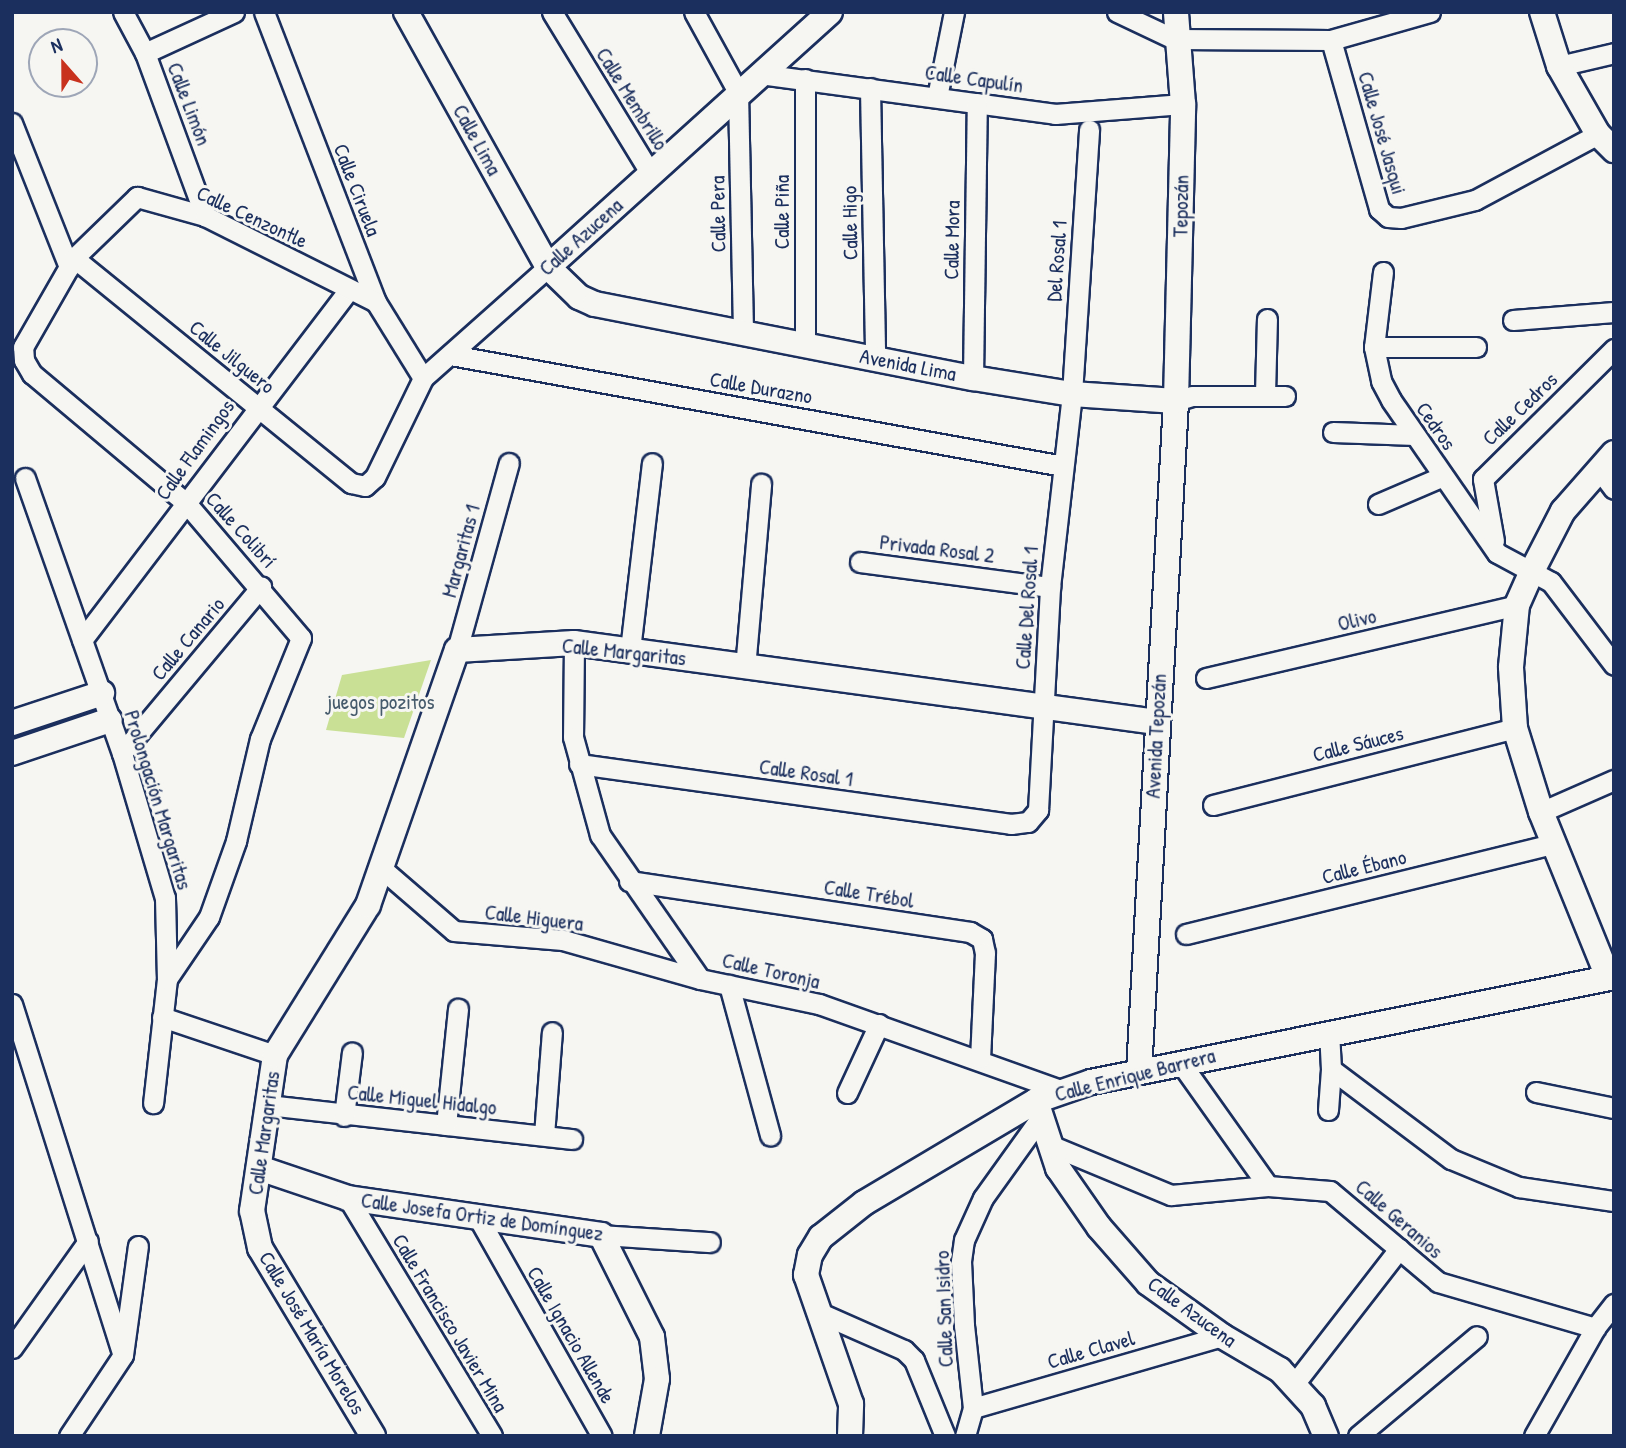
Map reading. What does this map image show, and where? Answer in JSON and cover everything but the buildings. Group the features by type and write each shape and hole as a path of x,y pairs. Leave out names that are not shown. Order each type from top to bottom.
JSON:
{"street":[{"name":"Calle Limón","path":"123,12 145,54 205,216"},
{"path":"145,54 234,12"},
{"name":"Calle Ciruela","path":"264,12 376,302 423,378"},
{"name":"Calle Lima","path":"406,12 548,267"},
{"name":"Calle Membrillo","path":"552,12 651,174"},
{"path":"694,12 738,92"},
{"path":"937,97 954,12"},
{"path":"1117,12 1174,40 1331,40 1430,12"},
{"name":"Tepozán","path":"1175,12 1174,40 1183,104 1176,401"},
{"path":"1542,12 1559,66 1606,142"},
{"name":"Calle Azucena","path":"365,486 375,477 423,378 760,74 816,17"},
{"name":"Calle José Jasqui","path":"1331,40 1379,209 1388,217 1401,218 1475,200 1606,142"},
{"path":"1559,66 1614,53"},
{"name":"Calle Capulín","path":"760,74 1055,114 1183,104"},
{"name":"Calle Piña","path":"805,79 805,345"},
{"name":"Calle Higo","path":"870,88 875,358"},
{"name":"Calle Pera","path":"738,92 743,334"},
{"name":"Calle Mora","path":"974,379 976,103"},
{"name":"Calle Jilguero","path":"12,123 71,262 256,405 351,483 365,486"},
{"name":"Del Rosal 1","path":"1072,394 1088,130"},
{"name":"Calle Cenzontle","path":"24,360 23,347 71,262 137,197 205,216 376,302"},
{"name":"Avenida Lima","path":"548,267 568,288 595,304 974,379 1072,394 1176,401 1275,395 1267,319"},
{"name":"Cedros","path":"1383,272 1374,347 1381,381 1415,435 1497,552 1551,582 1614,665"},
{"name":"Calle Flamingos","path":"82,640 256,405 349,289"},
{"path":"1513,320 1614,312"},
{"path":"1374,347 1476,347"},
{"name":"Calle Cedros","path":"1497,552 1483,479 1614,349"},
{"name":"Calle Durazno","path":"451,355 1063,466"},
{"name":"Calle Colibrí","path":"24,360 32,374 186,503 294,625 302,638 260,739 236,841 209,917 167,979"},
{"name":"Calle Del Rosal 1","path":"1028,822 1038,810 1050,587 1072,394"},
{"name":"Avenida Tepozán","path":"1139,1072 1176,401"},
{"path":"1334,432 1415,435"},
{"path":"1606,461 1614,489"},
{"path":"1606,461 1563,511 1532,572 1517,605 1511,667 1515,728 1541,812 1611,977"},
{"name":"Margaritas 1","path":"457,650 509,463"},
{"path":"630,650 652,463"},
{"path":"1378,504 1443,476"},
{"name":"Prolongación Margaritas","path":"25,478 122,752 165,898 167,979 153,1103"},
{"path":"745,668 761,484"},
{"name":"Privada Rosal 2","path":"860,562 1050,587"},
{"name":"Calle Canario","path":"122,752 261,587"},
{"name":"Olivo","path":"1206,678 1517,605"},
{"name":"Calle Margaritas","path":"253,1229 275,1055 368,905 457,650 574,643 1043,710 1157,722"},
{"name":"Calle Toronja","path":"574,643 573,737 600,835 629,881 700,979 819,1004 980,1058 1063,1091"},
{"path":"12,723 102,693"},
{"path":"12,753 110,720"},
{"name":"Calle Sáuces","path":"1213,804 1515,728"},
{"name":"Calle Rosal 1","path":"579,764 1010,824 1028,822"},
{"path":"1541,812 1614,780"},
{"name":"Calle Ébano","path":"1186,934 1553,844"},
{"name":"Calle Higuera","path":"381,868 454,931 563,940 700,979"},
{"name":"Calle Trébol","path":"629,881 970,932 982,939 985,953 980,1058"},
{"name":"Calle Enrique Barrera","path":"850,1436 851,1404 806,1275 810,1255 821,1237 864,1203 1038,1109 1063,1091 1180,1062 1329,1031 1611,977"},
{"path":"729,985 770,1135"},
{"path":"12,1004 123,1355"},
{"path":"446,1125 458,1009"},
{"path":"162,1017 275,1055"},
{"path":"847,1093 879,1024"},
{"path":"1328,1110 1331,1069 1329,1031"},
{"path":"544,1135 552,1032"},
{"path":"344,1116 352,1052"},
{"path":"1180,1062 1268,1186"},
{"path":"1331,1069 1451,1159 1519,1187 1614,1201"},
{"path":"1536,1092 1614,1108"},
{"name":"Calle Miguel Hidalgo","path":"268,1105 344,1116 572,1139"},
{"name":"Calle Azucena","path":"1038,1109 1058,1168 1099,1227 1148,1283 1222,1336 1295,1383 1313,1406 1326,1436"},
{"name":"Calle San Isidro","path":"965,1436 973,1408 961,1261 964,1240 982,1198 1038,1109"},
{"name":"Calle Geranios","path":"1050,1145 1171,1195 1268,1186 1330,1191 1438,1282 1595,1328"},
{"name":"Calle Josefa Ortiz de Domínguez","path":"259,1168 348,1198 601,1236 710,1242"},
{"name":"Calle Francisco Javier Mina","path":"348,1198 492,1436"},
{"name":"Calle Ignacio Allende","path":"479,1219 602,1436"},
{"name":"Calle José María Morelos","path":"253,1229 373,1436"},
{"path":"601,1236 652,1337 657,1380 647,1436"},
{"path":"12,1348 88,1241"},
{"path":"69,1436 123,1355 138,1247"},
{"path":"1295,1383 1399,1249"},
{"path":"1537,1435 1595,1328 1614,1304"},
{"path":"820,1313 904,1350 914,1360 946,1436"},
{"name":"Calle Clavel","path":"973,1408 1222,1336"},
{"path":"1358,1436 1477,1336"}],"green space":[{"name":"juegos pozitos","path":"431,660 404,738 326,730 342,675"}]}
